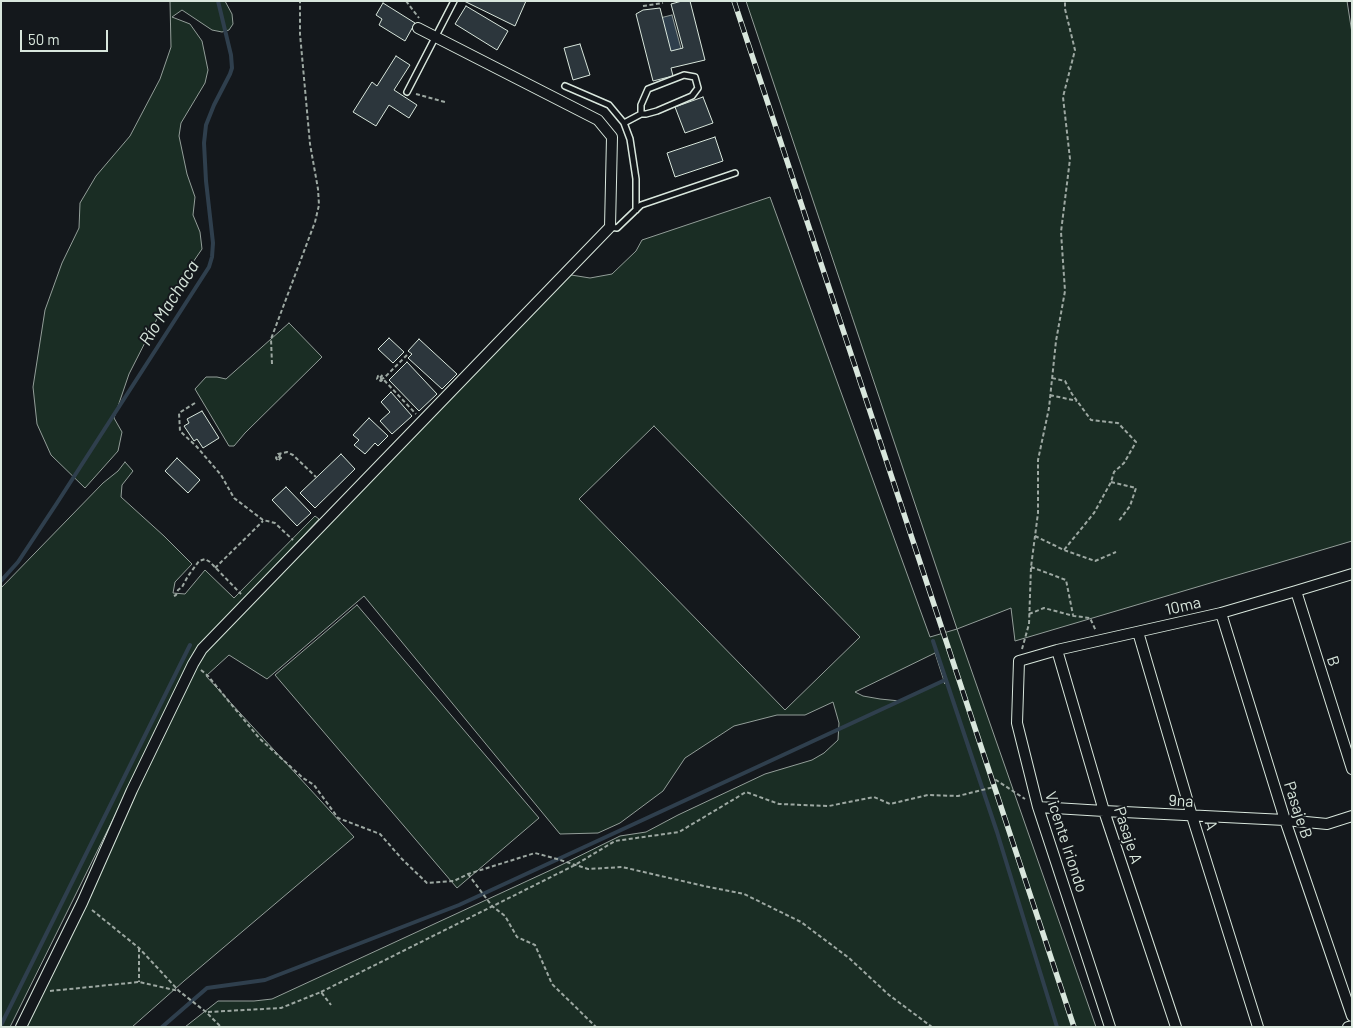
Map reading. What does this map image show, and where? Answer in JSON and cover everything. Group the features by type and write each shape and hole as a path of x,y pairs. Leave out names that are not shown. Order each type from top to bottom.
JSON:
{"street":[{"path":"21,1027 82,903 132,790 202,648 610,228 612,137 598,120 418,28"},
{"name":"10ma","path":"1019,661 1057,650 1221,613 1352,574"},
{"name":"B","path":"1296,591 1352,769"},
{"name":"Pasaje B","path":"1221,613 1285,820 1352,1016"},
{"name":"A","path":"1138,632 1192,816 1258,1027"},
{"name":"Pasaje A","path":"1057,650 1104,812 1176,1027"},
{"name":"Vicente Iriondo","path":"1019,661 1017,723 1038,806 1110,1027"},
{"name":"9na","path":"1038,806 1104,812 1285,820 1327,824 1352,816"}],"lane":[{"path":"407,92 454,1"},
{"path":"624,123 641,114 657,111 692,96 698,88 695,77 684,75 648,88 641,105 641,114"},
{"path":"564,86 609,105 624,123 630,139 636,179 636,210"},
{"path":"610,228 618,228 641,205 735,174"}],"path":[{"path":"272,364 271,339 315,222 319,204 310,144 300,34 300,1"},
{"path":"1019,661 1029,624 1031,567 1038,514 1038,460 1050,395 1056,341 1065,291 1060,232 1070,159 1063,97 1075,50 1065,9 1065,1"},
{"path":"643,6 663,3"},
{"path":"407,92 445,102"},
{"path":"407,355 384,378 380,379 381,375 377,379 381,381 383,379 423,421"},
{"path":"1052,378 1065,381 1091,420 1118,423 1136,442 1124,463 1114,472 1111,482 1094,513 1064,550"},
{"path":"1050,395 1077,401"},
{"path":"195,403 179,413 180,430 198,446 220,474 234,498 263,520 275,523 300,547"},
{"path":"279,458 282,456 278,461 276,458 278,454 287,452 293,455 316,477"},
{"path":"1111,482 1136,488 1130,506 1118,522"},
{"path":"214,568 263,520"},
{"path":"1035,536 1064,550 1095,560 1116,552"},
{"path":"174,596 199,562 204,559 210,562 248,601"},
{"path":"1031,567 1066,580 1074,616"},
{"path":"1029,614 1044,608 1090,618 1100,640"},
{"path":"193,664 208,676 258,738 302,778 314,785 338,818 380,834 427,883 454,881 468,874 535,853 588,869 622,867 744,894 802,922 849,958 889,995 932,1027"},
{"path":"206,1012 280,1008 321,992 575,865 615,841 679,832 746,792 779,804 829,806 874,797 890,804 928,795 958,796 994,787 996,780 1038,806"},
{"path":"468,874 492,906 504,916 517,937 535,945 552,984 596,1027"},
{"path":"82,903 139,948 179,991 206,1012 221,1027"},
{"path":"139,948 139,982"},
{"path":"38,992 139,982 179,991"},
{"path":"321,992 331,1005"}],"green space":[{"path":"170,1 225,1 232,14 233,24 229,30 222,32 212,30 182,10 172,17 190,24 202,41 208,70 205,83 181,123 179,136 187,174 195,197 193,215 200,232 202,249 158,317 129,374 114,418 122,432 118,451 85,488 51,455 37,424 33,387 45,310 62,263 79,228 80,203 96,176 130,136 160,79 171,47"},
{"path":"746,1 1347,1 1352,33 1352,541 1015,641 1011,608 957,629"},
{"path":"770,197 930,637 957,629 1096,1027 185,1027 218,1001 272,999 620,836 646,832 765,774 812,760 824,753 838,740 839,723 833,702 805,715 777,715 734,726 685,758 663,791 620,823 598,833 560,834 364,596 267,679 229,655 206,676 354,837 132,1027 22,1027 202,649 565,274 590,278 612,274 636,251 642,240","holes":["654,426 860,637 785,710 579,499","935,653 945,684 943,681 900,701 863,696 855,692"]},
{"path":"289,323 322,357 234,446 229,446 195,389 206,377 226,379"},
{"path":"125,462 133,471 122,485 121,497 192,564 175,582 173,593 185,594 205,570 234,598 315,516 319,519 195,651 10,1027 1,1027 1,588"},
{"path":"357,605 539,818 457,888 275,675"}],"water":[{"path":"672,15 682,52 670,55 660,18"}],"building":[{"path":"464,1 526,1 515,26"},
{"path":"690,1 705,60 671,68 673,76 653,81 636,14 643,10 660,8 671,51 683,48 671,4"},
{"path":"383,3 415,23 405,41 379,25 382,19 376,15"},
{"path":"466,6 508,31 497,50 455,24"},
{"path":"580,44 590,75 573,80 564,48"},
{"path":"396,56 410,65 394,90 417,105 409,118 389,105 376,126 353,112 372,82 377,86"},
{"path":"703,97 713,123 685,133 675,107"},
{"path":"715,137 723,161 675,177 667,153"},
{"path":"389,338 404,352 393,363 378,349"},
{"path":"419,339 457,374 442,389 408,358 412,354 408,351"},
{"path":"407,362 437,394 419,411 389,380"},
{"path":"391,392 412,416 392,434 380,421 390,412 381,402"},
{"path":"202,411 219,438 203,448 197,439 194,441 184,426 189,423 187,419"},
{"path":"369,418 388,436 378,446 375,443 365,454 354,445 359,440 353,435"},
{"path":"341,454 355,469 315,508 300,493"},
{"path":"177,458 200,480 188,493 165,471"},
{"path":"286,487 311,513 297,526 272,500"}],"waterway":[{"name":"Río Machaca","path":"1,581 18,562 209,267 213,243 206,181 204,143 206,125 232,68 231,55 218,1"},
{"path":"933,641 997,832 1057,1027"},
{"path":"1,1025 190,645"},
{"path":"162,1027 207,988 265,980 459,905 945,680"}],"railway":[{"path":"734,1 1074,1027"}]}
